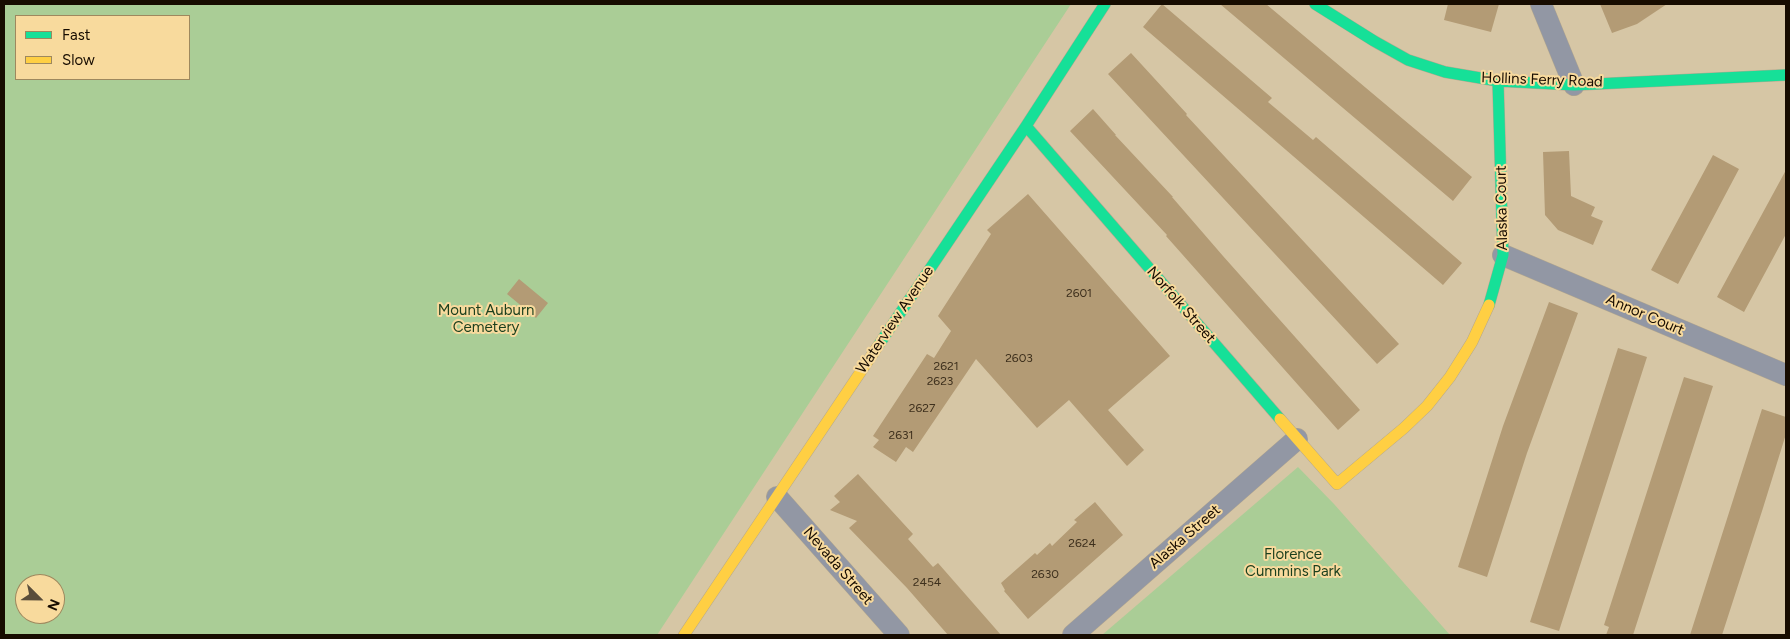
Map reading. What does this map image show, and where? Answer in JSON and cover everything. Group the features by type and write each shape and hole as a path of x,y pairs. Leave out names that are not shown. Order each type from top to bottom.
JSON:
{"street":[{"name":"Waterview Avenue","path":"684,635 1106,4"},
{"name":"Hollins Ferry Road","path":"1316,4 1408,60 1450,73 1498,82 1574,85 1786,75"},
{"path":"1541,4 1574,85"},
{"name":"Alaska Court","path":"1337,484 1404,428 1427,406 1450,377 1472,342 1489,304 1504,255 1498,82"},
{"name":"Norfolk Street","path":"1026,126 1337,484"},
{"name":"Annor Court","path":"1504,255 1786,375"},
{"name":"Alaska Street","path":"1073,635 1297,439"},
{"name":"Nevada Street","path":"777,497 899,635"}],"green space":[{"name":"Mount Auburn Cemetery","path":"4,4 1071,4 657,635 4,635"},
{"name":"Florence Cummins Park","path":"1298,467 1334,504 1450,635 1102,635"}],"building":[{"path":"1162,4 1272,98 1268,102 1313,140 1316,137 1462,263 1443,285 1143,27"},
{"path":"1220,4 1266,4 1472,177 1453,201"},
{"path":"1448,4 1499,4 1491,32 1444,20"},
{"path":"1600,4 1667,4 1637,24 1612,33"},
{"path":"1131,53 1186,115 1399,344 1377,364 1108,74"},
{"path":"1093,109 1360,410 1338,430 1167,235 1070,131"},
{"path":"1569,151 1571,196 1595,207 1591,216 1603,221 1593,245 1558,230 1545,215 1543,152"},
{"path":"1713,155 1739,169 1678,284 1651,270"},
{"path":"1786,170 1786,234 1744,312 1717,297"},
{"path":"1028,194 1170,356 1108,410 1144,450 1127,466 1069,400 1037,428 976,359 913,452 906,447 896,462 873,447 879,440 873,436 927,354 934,358 951,331 938,316 991,234 987,230"},
{"path":"519,279 548,303 536,318 507,294"},
{"path":"1549,302 1578,313 1527,453 1487,577 1458,567 1503,426"},
{"path":"1618,348 1647,357 1559,631 1530,622"},
{"path":"1684,377 1713,386 1633,635 1606,635 1609,627 1604,625"},
{"path":"1762,409 1786,417 1786,434 1763,508 1722,635 1690,635"},
{"path":"858,474 913,534 908,539 933,567 938,563 1001,635 948,635 907,588 849,528 857,521 830,510 840,502 834,496"},
{"path":"1095,502 1123,535 1028,619 1004,591 1001,583 1035,553 1037,555 1050,543 1052,546 1077,522 1074,520"}],"traffic: fast":[{"path":"878,346 1026,126 1105,4"},
{"path":"1315,4 1408,60 1445,72 1498,81 1574,85 1786,75"},
{"path":"1489,305 1503,255 1498,81"},
{"path":"1026,126 1280,419"}],"traffic: slow":[{"path":"1280,419 1337,484 1404,428 1427,406 1450,377 1472,342 1489,305"},
{"path":"684,635 878,346"}]}
